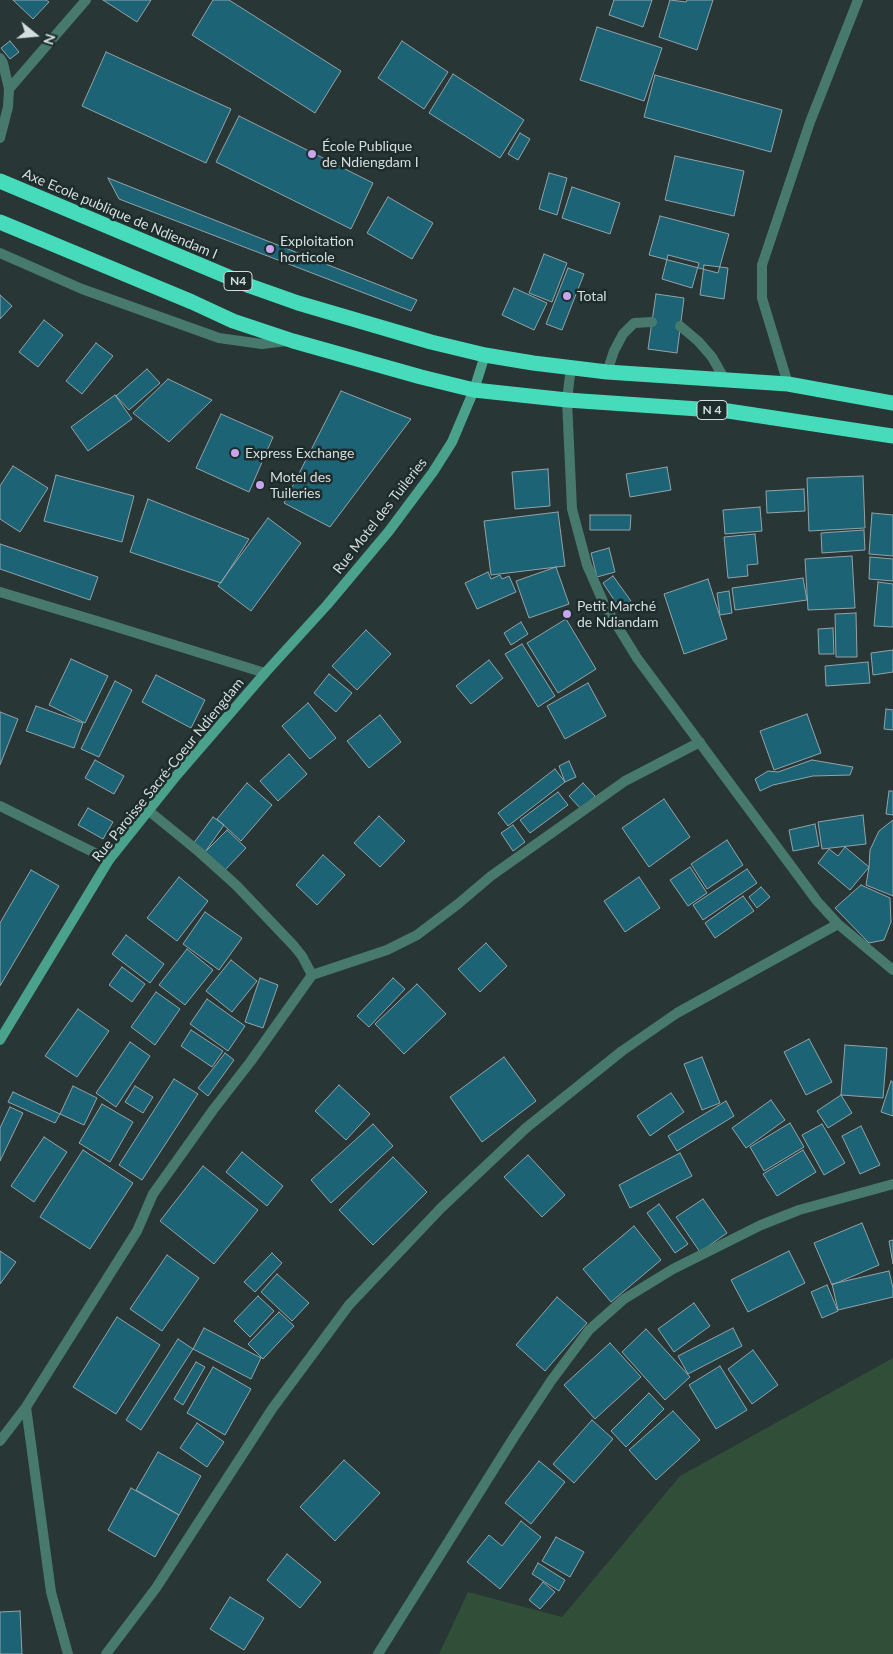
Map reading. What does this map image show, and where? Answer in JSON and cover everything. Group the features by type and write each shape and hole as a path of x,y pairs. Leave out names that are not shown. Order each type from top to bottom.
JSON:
{"highway":[{"name":"Axe Ecole publique de Ndiendam I","path":"0,181 206,268 282,297 430,342 485,355"},
{"path":"0,222 234,321 421,377 474,390"},
{"name":"N 4","path":"485,355 606,372 788,384 893,403"},
{"name":"N 4","path":"474,390 567,400 728,411 893,436"}],"street":[{"path":"9,89 86,0"},
{"path":"788,384 762,298 762,265 810,122 858,0"},
{"path":"0,58 9,89 8,107 0,138"},
{"path":"0,253 82,289 219,338 262,344 293,340"},
{"path":"606,372 623,334 634,323 652,322"},
{"path":"680,326 698,341 712,358 725,380"},
{"name":"Rue Motel des Tuileries","path":"265,673 389,531 433,472 452,442 474,390 485,355"},
{"path":"571,367 567,400 572,508 586,565 605,606 637,658 817,901 838,924 893,970"},
{"path":"0,592 98,620 265,673"},
{"name":"Rue Paroisse Sacré-Coeur Ndiengdam","path":"0,1040 109,860 265,673"},
{"path":"0,1442 26,1407 137,1231 153,1194 312,975 388,950 416,935 458,904 491,876 624,781 700,742"},
{"path":"0,806 109,860"},
{"path":"149,811 236,885 294,946 302,956 312,975"},
{"path":"106,1654 156,1588 272,1409 349,1305 441,1208 526,1128 622,1051 677,1013 838,924"},
{"path":"378,1654 535,1405 589,1330 624,1299 673,1268 761,1225 799,1210 893,1184"},
{"path":"26,1407 51,1592 68,1654"}],"green space":[{"path":"893,1358 893,1654 439,1654 468,1592 562,1617 680,1476"}],"building":[{"path":"13,0 46,0 49,2 33,19"},
{"path":"103,0 151,0 137,22"},
{"path":"213,0 229,0 341,71 315,113 192,35"},
{"path":"614,0 652,0 643,27 609,15"},
{"path":"670,0 686,2 687,0 713,0 697,50 659,37"},
{"path":"597,27 662,48 644,101 580,80"},
{"path":"10,41 19,52 10,59 1,48"},
{"path":"402,41 448,72 424,109 378,78"},
{"path":"106,52 231,109 206,163 82,106"},
{"path":"453,74 524,120 500,158 429,113"},
{"path":"655,75 782,110 771,152 644,117"},
{"path":"239,116 373,183 351,229 216,162"},
{"path":"520,133 530,139 518,160 508,154"},
{"path":"675,156 744,171 734,216 665,200"},
{"path":"549,173 567,178 557,215 539,209"},
{"name":"Exploitation horticole","path":"108,178 417,300 411,311 119,199"},
{"path":"572,187 620,203 610,234 562,218"},
{"path":"388,197 433,223 412,259 367,233"},
{"path":"660,216 729,234 718,273 649,255"},
{"path":"544,254 567,263 552,302 529,293"},
{"path":"668,255 699,263 692,288 662,279"},
{"path":"704,265 728,268 724,299 700,295"},
{"path":"568,268 584,274 562,330 546,324"},
{"path":"514,288 547,303 534,330 502,315"},
{"path":"656,294 684,298 677,353 648,349"},
{"path":"0,295 12,306 0,319"},
{"path":"44,320 63,335 38,367 19,352"},
{"path":"96,343 113,356 82,394 66,381"},
{"path":"147,369 160,383 129,410 116,396"},
{"path":"168,379 212,400 169,442 133,413"},
{"path":"341,391 411,419 330,527 284,503"},
{"path":"115,395 132,419 88,451 71,427"},
{"name":"Express Exchange","path":"221,414 273,437 249,492 196,468"},
{"path":"13,466 48,488 20,532 0,519 0,486"},
{"path":"667,467 671,490 630,497 626,474"},
{"path":"548,469 550,506 515,509 512,472"},
{"path":"56,475 134,496 122,542 44,521"},
{"path":"863,476 865,528 809,531 807,478"},
{"path":"804,489 805,511 767,513 766,491"},
{"path":"148,499 249,539 221,583 130,552"},
{"path":"760,507 762,531 725,534 723,510"},
{"path":"558,512 565,566 491,575 484,521"},
{"path":"872,513 893,515 893,556 869,554"},
{"path":"590,515 631,515 630,530 590,530"},
{"path":"268,518 301,543 251,611 218,586"},
{"path":"864,530 865,550 822,553 821,533"},
{"path":"755,534 758,564 747,565 748,576 728,578 724,537"},
{"path":"0,544 98,577 90,600 0,569"},
{"path":"609,548 615,572 597,577 591,553"},
{"path":"852,556 855,608 808,610 805,559"},
{"path":"870,557 893,559 893,581 869,579"},
{"path":"556,567 569,604 529,618 516,581"},
{"path":"488,572 491,579 500,575 502,579 509,576 516,592 477,609 465,583"},
{"path":"613,576 631,601 620,609 603,583"},
{"path":"803,578 807,600 735,610 732,588"},
{"path":"708,579 727,639 684,654 664,594"},
{"path":"878,582 893,584 893,627 874,626"},
{"path":"729,591 732,613 720,615 717,593"},
{"path":"856,613 857,657 836,657 835,614"},
{"path":"566,619 596,669 558,693 527,643"},
{"path":"521,622 528,634 511,645 504,633"},
{"path":"833,628 834,654 819,654 818,629"},
{"path":"366,630 391,654 357,690 332,666"},
{"path":"522,644 555,696 538,707 505,654"},
{"path":"893,650 893,672 873,675 871,653"},
{"path":"71,659 108,676 85,723 49,705"},
{"path":"489,660 503,678 471,704 456,686"},
{"path":"868,662 870,683 826,686 825,666"},
{"path":"329,674 352,693 336,712 314,693"},
{"path":"156,675 205,700 191,728 142,702"},
{"path":"115,681 132,690 99,757 81,749"},
{"path":"588,683 606,716 565,739 547,706"},
{"path":"308,703 336,738 310,759 282,726"},
{"path":"36,706 83,723 74,748 26,731"},
{"path":"886,709 893,710 893,730 884,729"},
{"path":"0,712 18,719 0,765"},
{"path":"807,714 821,753 774,770 760,731"},
{"path":"380,715 401,742 369,768 347,741"},
{"path":"289,754 307,774 278,801 260,781"},
{"path":"95,760 124,776 114,794 85,778"},
{"path":"812,760 853,767 850,775 813,776 773,785 760,791 755,779 768,771 778,772"},
{"path":"569,761 576,777 565,782 559,766"},
{"path":"555,769 565,782 508,826 498,813"},
{"path":"247,783 272,805 241,841 217,819"},
{"path":"583,783 595,796 581,809 569,796"},
{"path":"889,791 893,791 893,815 886,814"},
{"path":"558,792 568,805 530,833 520,820"},
{"path":"664,799 690,837 649,867 622,828"},
{"path":"88,808 113,822 103,839 78,825"},
{"path":"863,815 866,844 822,849 818,822"},
{"path":"379,816 405,841 380,867 354,843"},
{"path":"213,817 224,825 205,852 193,844"},
{"path":"893,820 893,896 866,885 870,850 879,831"},
{"path":"815,824 819,846 793,851 789,830"},
{"path":"513,825 525,842 513,851 501,833"},
{"path":"227,830 246,848 224,871 205,852"},
{"path":"727,840 743,865 707,889 691,864"},
{"path":"845,847 869,867 850,890 818,863 829,849 838,856"},
{"path":"323,855 345,875 317,905 296,885"},
{"path":"690,867 707,893 688,906 670,880"},
{"path":"747,869 757,883 703,920 693,905"},
{"path":"31,870 59,886 0,986 0,923"},
{"path":"179,877 208,901 177,941 147,918"},
{"path":"639,877 660,908 625,932 604,901"},
{"path":"861,885 890,898 891,922 884,940 869,943 835,908"},
{"path":"761,887 770,897 757,908 749,897"},
{"path":"743,896 754,911 715,938 705,923"},
{"path":"205,912 242,938 219,970 183,944"},
{"path":"126,935 164,964 150,983 112,954"},
{"path":"486,943 507,966 480,992 458,969"},
{"path":"187,949 213,970 185,1005 159,985"},
{"path":"231,960 257,981 232,1012 206,991"},
{"path":"122,967 145,984 132,1002 109,985"},
{"path":"260,978 278,985 263,1028 245,1022"},
{"path":"393,978 405,989 369,1027 357,1016"},
{"path":"417,984 446,1014 404,1054 375,1024"},
{"path":"156,992 180,1009 155,1045 131,1027"},
{"path":"207,999 245,1026 228,1051 190,1024"},
{"path":"78,1009 109,1031 77,1077 45,1056"},
{"path":"191,1030 223,1051 212,1067 181,1046"},
{"path":"809,1039 832,1082 806,1095 784,1052"},
{"path":"130,1042 150,1056 116,1107 96,1093"},
{"path":"845,1045 887,1048 883,1098 841,1095"},
{"path":"225,1053 234,1060 208,1096 198,1088"},
{"path":"504,1057 536,1101 482,1142 450,1097"},
{"path":"702,1057 720,1103 702,1110 684,1064"},
{"path":"174,1079 198,1094 142,1180 119,1165"},
{"path":"891,1081 893,1082 893,1116 881,1112"},
{"path":"339,1085 370,1114 346,1140 315,1111"},
{"path":"73,1086 97,1098 84,1125 60,1114"},
{"path":"135,1086 153,1097 143,1113 125,1102"},
{"path":"13,1092 60,1114 55,1123 8,1102"},
{"path":"671,1093 684,1112 650,1136 637,1116"},
{"path":"841,1095 852,1113 828,1128 817,1111"},
{"path":"771,1100 785,1120 746,1148 732,1128"},
{"path":"726,1101 734,1116 677,1151 668,1136"},
{"path":"102,1104 133,1122 110,1162 79,1143"},
{"path":"10,1107 23,1113 0,1161 0,1128"},
{"path":"790,1123 804,1147 764,1171 750,1147"},
{"path":"373,1124 393,1146 331,1203 311,1180"},
{"path":"822,1124 845,1163 824,1175 802,1135"},
{"path":"861,1126 880,1165 860,1174 842,1136"},
{"path":"44,1137 67,1152 34,1202 11,1186"},
{"path":"83,1150 133,1183 90,1249 40,1217"},
{"path":"803,1150 816,1172 777,1196 763,1174"},
{"path":"242,1152 283,1186 267,1206 226,1172"},
{"path":"680,1153 692,1176 630,1208 619,1185"},
{"path":"528,1155 565,1195 542,1217 504,1177"},
{"path":"393,1157 427,1192 373,1245 339,1210"},
{"path":"203,1166 258,1210 214,1264 160,1221"},
{"path":"703,1199 727,1233 700,1252 676,1217"},
{"path":"659,1204 688,1244 675,1253 647,1213"},
{"path":"862,1223 879,1265 832,1285 814,1243"},
{"path":"634,1226 661,1260 611,1302 583,1269"},
{"path":"893,1240 893,1264 889,1241"},
{"path":"0,1251 16,1262 0,1284"},
{"path":"789,1251 805,1283 748,1312 731,1280"},
{"path":"272,1253 282,1263 255,1292 244,1282"},
{"path":"167,1255 199,1278 162,1331 130,1309"},
{"path":"889,1271 893,1297 838,1310 832,1284"},
{"path":"277,1274 309,1303 292,1321 261,1292"},
{"path":"827,1285 838,1311 822,1318 811,1292"},
{"path":"258,1296 274,1311 250,1337 234,1321"},
{"path":"557,1297 587,1323 545,1371 516,1345"},
{"path":"694,1303 710,1326 674,1352 658,1329"},
{"path":"279,1312 294,1326 263,1359 248,1344"},
{"path":"117,1317 160,1345 116,1414 73,1387"},
{"path":"204,1328 261,1358 251,1379 193,1349"},
{"path":"733,1328 742,1346 688,1374 678,1356"},
{"path":"646,1329 690,1377 665,1400 622,1352"},
{"path":"178,1339 193,1349 141,1430 126,1420"},
{"path":"610,1343 641,1377 595,1419 564,1385"},
{"path":"753,1350 778,1385 752,1404 728,1369"},
{"path":"196,1362 205,1367 183,1405 174,1399"},
{"path":"720,1366 747,1410 716,1429 689,1385"},
{"path":"213,1367 251,1389 225,1435 187,1413"},
{"path":"649,1393 664,1409 626,1447 611,1431"},
{"path":"673,1411 700,1440 656,1480 629,1450"},
{"path":"592,1420 613,1439 574,1483 553,1464"},
{"path":"197,1423 224,1442 207,1467 180,1448"},
{"path":"158,1452 201,1476 179,1515 136,1490"},
{"path":"344,1460 380,1493 335,1541 300,1507"},
{"path":"539,1461 565,1482 531,1524 505,1503"},
{"path":"131,1488 179,1515 155,1557 108,1530"},
{"path":"521,1521 541,1537 500,1589 467,1562 489,1535 502,1546"},
{"path":"556,1537 584,1552 570,1577 542,1561"},
{"path":"287,1554 321,1582 300,1608 267,1580"},
{"path":"538,1563 565,1580 559,1591 532,1574"},
{"path":"543,1582 555,1592 540,1609 529,1600"},
{"path":"230,1597 264,1618 244,1650 210,1629"},
{"path":"20,1611 22,1654 0,1654 0,1612"}],"place":[{"name":"École Publique de Ndiengdam I","path":"312,154"},
{"name":"Exploitation horticole","path":"270,249"},
{"name":"Total","path":"567,296"},
{"name":"Express Exchange","path":"235,453"},
{"name":"Motel des Tuileries","path":"260,485"},
{"name":"Petit Marché de Ndiandam","path":"567,614"}]}
